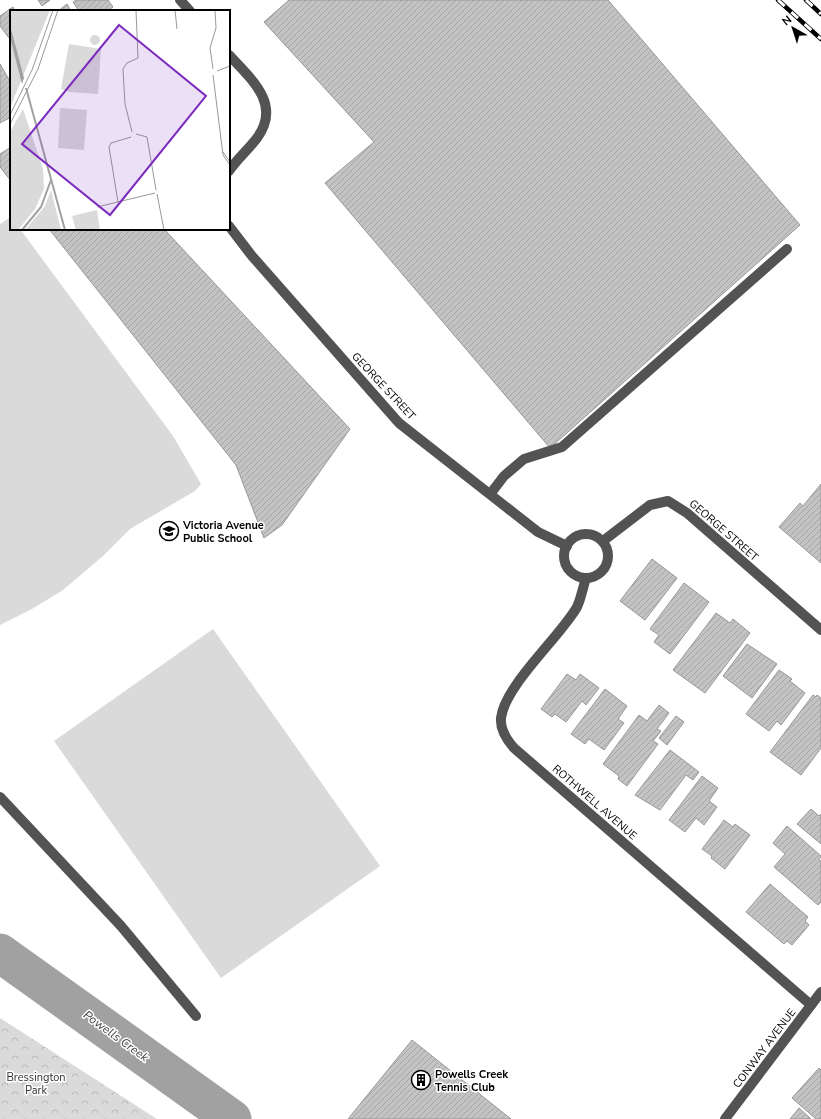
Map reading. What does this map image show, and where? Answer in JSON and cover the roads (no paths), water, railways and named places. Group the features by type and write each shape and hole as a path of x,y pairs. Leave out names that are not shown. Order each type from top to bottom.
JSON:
{"street":[{"path":"180,0 189,10"},
{"path":"230,56 258,88 265,100 266,113 264,126 257,138 238,158 230,170"},
{"name":"GEORGE STREET","path":"230,227 252,256 399,423 538,532 567,546"},
{"path":"490,493 504,476 524,459 562,447 787,249"},
{"name":"GEORGE STREET","path":"603,542 650,505 668,501 687,513 821,630"},
{"path":"584,534 597,537 603,542 608,555 604,568 593,577 586,578 572,573 568,567 565,553 567,546 571,540 584,534"},
{"name":"ROTHWELL AVENUE","path":"586,578 577,607 515,688 504,707 501,719 506,740 811,1005"},
{"path":"0,798 121,926 196,1016"},
{"name":"CONWAY AVENUE","path":"726,1119 821,992"}],"waterway":[{"name":"Powells Creek","path":"0,953 232,1119"}],"railway":[{"path":"778,0 821,39"},
{"path":"806,0 821,14"}],"place":[{"name":"Victoria Avenue Public School","path":"169,531"},
{"name":"Powells Creek Tennis Club","path":"421,1080"}],"park label":[{"name":"Bressington Park","path":"36,1083"}]}
